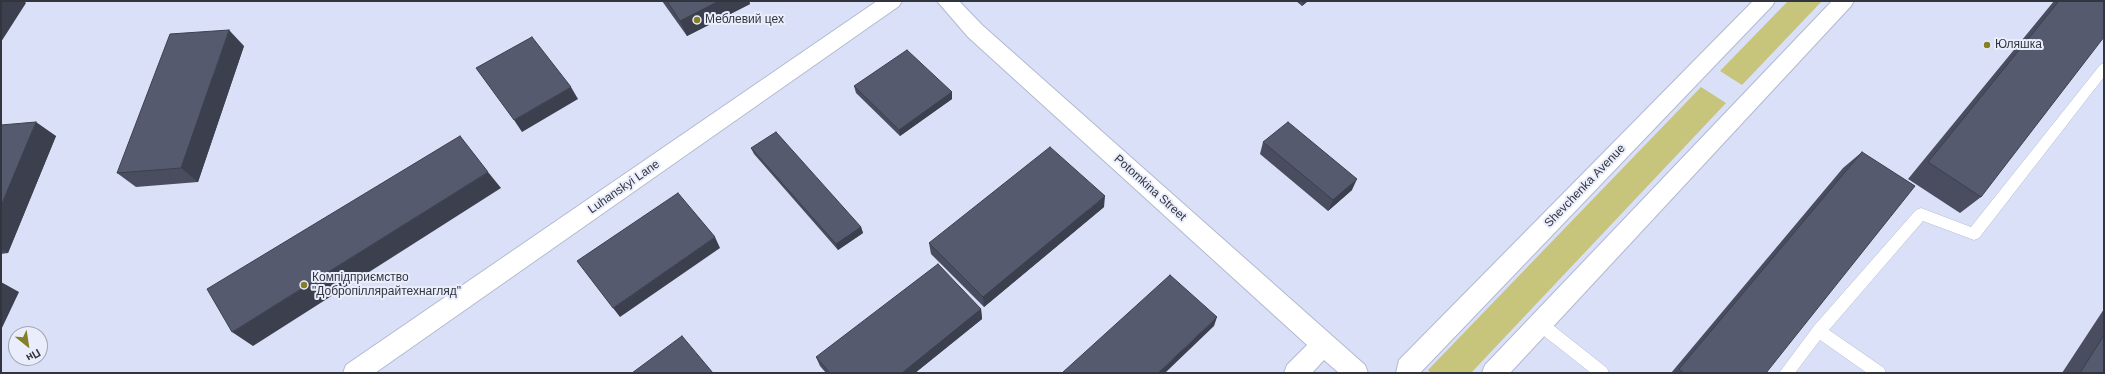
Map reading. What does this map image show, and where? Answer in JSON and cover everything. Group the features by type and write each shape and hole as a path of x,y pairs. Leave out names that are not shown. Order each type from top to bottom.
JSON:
{"street":[{"name":"Luhanskyi Lane","path":"355,373 892,1"},
{"name":"Potomkina Street","path":"947,1 975,31 1356,373"},
{"name":"Shevchenka Avenue","path":"1408,373 1408,368 1765,1"},
{"path":"1494,373 1844,1"},
{"path":"1296,373 1324,344"}],"lane":[{"path":"1786,373 1818,331 1921,214 1974,234 2104,68"},
{"path":"1540,324 1602,373"},
{"path":"1818,331 1878,373"}],"shaded area":[{"path":"1788,1 1822,1 1742,85 1720,71"},
{"path":"1701,87 1726,103 1471,373 1431,373 1428,370"}],"building":[{"path":"667,1 719,1 680,21"},
{"path":"2059,1 2104,1 2104,37 1981,197 1928,162"},
{"path":"229,30 181,168 117,173 170,34"},
{"path":"532,37 571,87 514,120 476,68"},
{"path":"907,50 952,92 899,130 854,86"},
{"path":"36,122 1,206 1,125"},
{"path":"1288,122 1357,179 1333,200 1263,142"},
{"path":"776,132 861,227 836,244 751,148"},
{"path":"460,136 488,172 232,332 207,289"},
{"path":"1050,147 1105,196 983,297 929,243"},
{"path":"1862,152 1915,186 1766,373 1684,373 1679,369"},
{"path":"678,193 715,237 613,308 577,261"},
{"path":"938,264 981,309 902,373 830,373 816,357"},
{"path":"1170,275 1217,317 1158,373 1062,373"},
{"path":"2104,335 2104,373 2080,373"},
{"path":"682,336 713,373 632,373"}],"place":[{"name":"Меблевий цех","path":"697,20"},
{"name":"Юляшка","path":"1987,45"},
{"name":"Компідприємство \"Добропіллярайтехнагляд\"","path":"304,285"}]}
